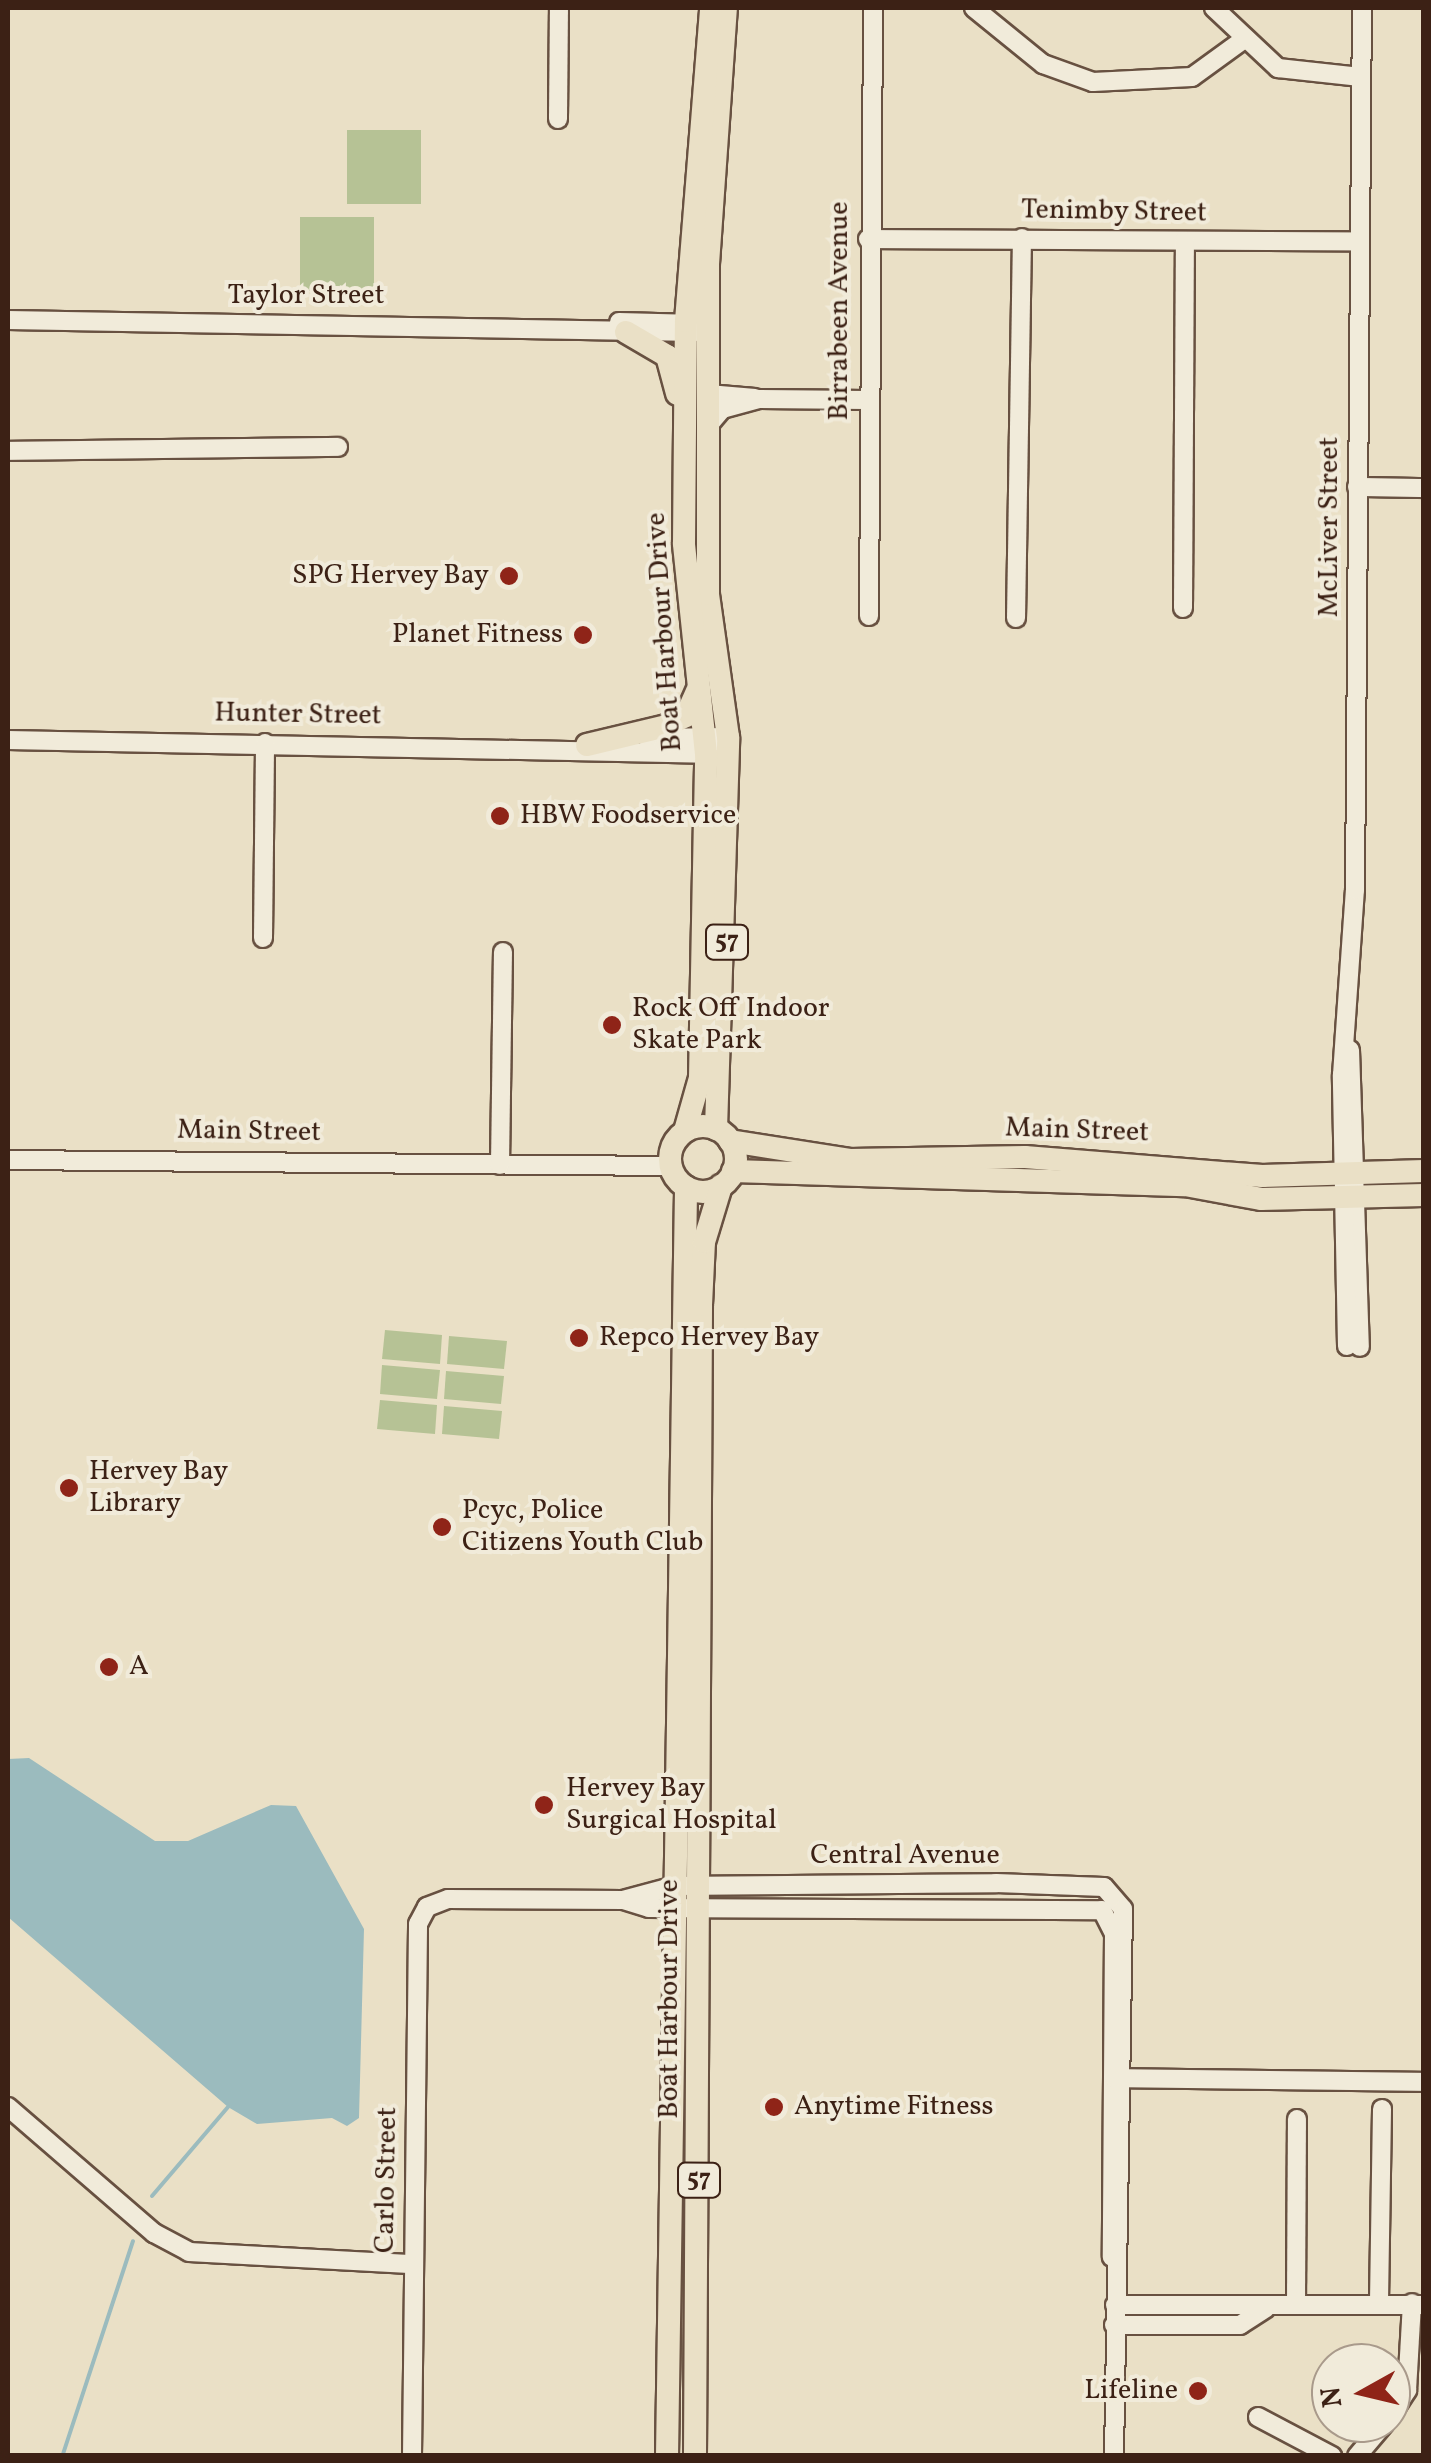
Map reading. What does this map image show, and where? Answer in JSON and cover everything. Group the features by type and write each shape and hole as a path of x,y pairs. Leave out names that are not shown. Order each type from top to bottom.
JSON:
{"main road":[{"name":"Boat Harbour Drive","path":"710,8 694,328 696,432 717,746 723,1135"},
{"name":"Boat Harbour Drive","path":"685,1131 700,1078 717,746 699,682 685,497 696,432 708,394 694,328 726,8"},
{"path":"615,329 667,356 696,432"},
{"path":"685,497 696,409 708,394"},
{"path":"587,745 686,716 699,682"},
{"name":"Main Street","path":"685,1131 723,1135 835,1160 1025,1157 1424,1196"},
{"name":"57","path":"671,1166 685,1131"},
{"name":"57","path":"723,1135 728,1178"},
{"name":"Main Street","path":"686,1187 765,1165 859,1180 1352,1186 1424,1172"},
{"path":"671,1166 686,1187"},
{"name":"Boat Harbour Drive","path":"695,2456 702,1281 728,1178"},
{"name":"Boat Harbour Drive","path":"667,2456 686,1187"},
{"path":"677,1683 688,1607 699,1589"}],"street":[{"path":"558,119 559,8"},
{"name":"Birrabeen Avenue","path":"869,616 866,400 872,8"},
{"path":"974,8 1042,64 1094,82 1192,78 1243,40"},
{"path":"1214,8 1243,40 1292,73 1361,78"},
{"name":"McLiver Street","path":"1354,1347 1349,1047 1362,8"},
{"path":"1016,618 1022,238"},
{"name":"Tenimby Street","path":"868,239 1360,242"},
{"path":"1183,608 1185,241"},
{"name":"Taylor Street","path":"8,320 694,328"},
{"path":"708,394 760,400 866,400"},
{"path":"696,432 722,409 760,400"},
{"path":"8,452 338,447"},
{"path":"1357,486 1424,488"},
{"name":"Hunter Street","path":"8,740 717,746"},
{"path":"263,938 265,743"},
{"path":"500,1165 503,952"},
{"name":"Main Street","path":"8,1160 671,1166"},
{"name":"Central Avenue","path":"426,1907 448,1898 623,1900 699,1895 1073,1907 1116,1912 1117,2078"},
{"name":"Carlo Street","path":"412,2456 418,1924 426,1907"},
{"path":"1114,2456 1117,2078 1424,2082"},
{"path":"8,2107 154,2233 189,2252 414,2264"},
{"path":"1380,2301 1382,2109"},
{"path":"1296,2304 1297,2118"},
{"path":"1115,2305 1266,2308 1380,2301 1418,2304 1411,2359"},
{"path":"1114,2325 1240,2325 1266,2308"},
{"path":"1258,2417 1332,2456"}],"green space":[{"path":"347,130 421,130 421,204 347,204"},
{"path":"300,217 374,217 374,291 300,291"},
{"path":"385,1330 442,1335 440,1364 382,1359"},
{"path":"449,1336 507,1341 504,1369 447,1364"},
{"path":"382,1365 440,1370 437,1399 380,1394"},
{"path":"446,1371 504,1376 501,1404 444,1399"},
{"path":"380,1400 437,1405 435,1434 377,1429"},
{"path":"444,1406 502,1411 499,1439 442,1434"}],"water":[{"path":"29,1758 155,1841 188,1841 271,1805 296,1806 364,1929 359,2118 347,2126 332,2118 257,2124 228,2107 8,1917 8,1759"}],"waterway":[{"path":"152,2196 228,2107"},
{"path":"63,2454 133,2241"}],"place":[{"name":"SPG Hervey Bay","path":"509,576"},
{"name":"Planet Fitness","path":"583,635"},
{"name":"HBW Foodservice","path":"500,816"},
{"name":"Rock Off Indoor Skate Park","path":"612,1025"},
{"name":"Repco Hervey Bay","path":"579,1338"},
{"name":"Hervey Bay Library","path":"69,1488"},
{"name":"Pcyc, Police Citizens Youth Club","path":"442,1527"},
{"name":"A","path":"109,1667"},
{"name":"Hervey Bay Surgical Hospital","path":"544,1805"},
{"name":"Anytime Fitness","path":"774,2107"},
{"name":"Lifeline","path":"1198,2391"}]}
